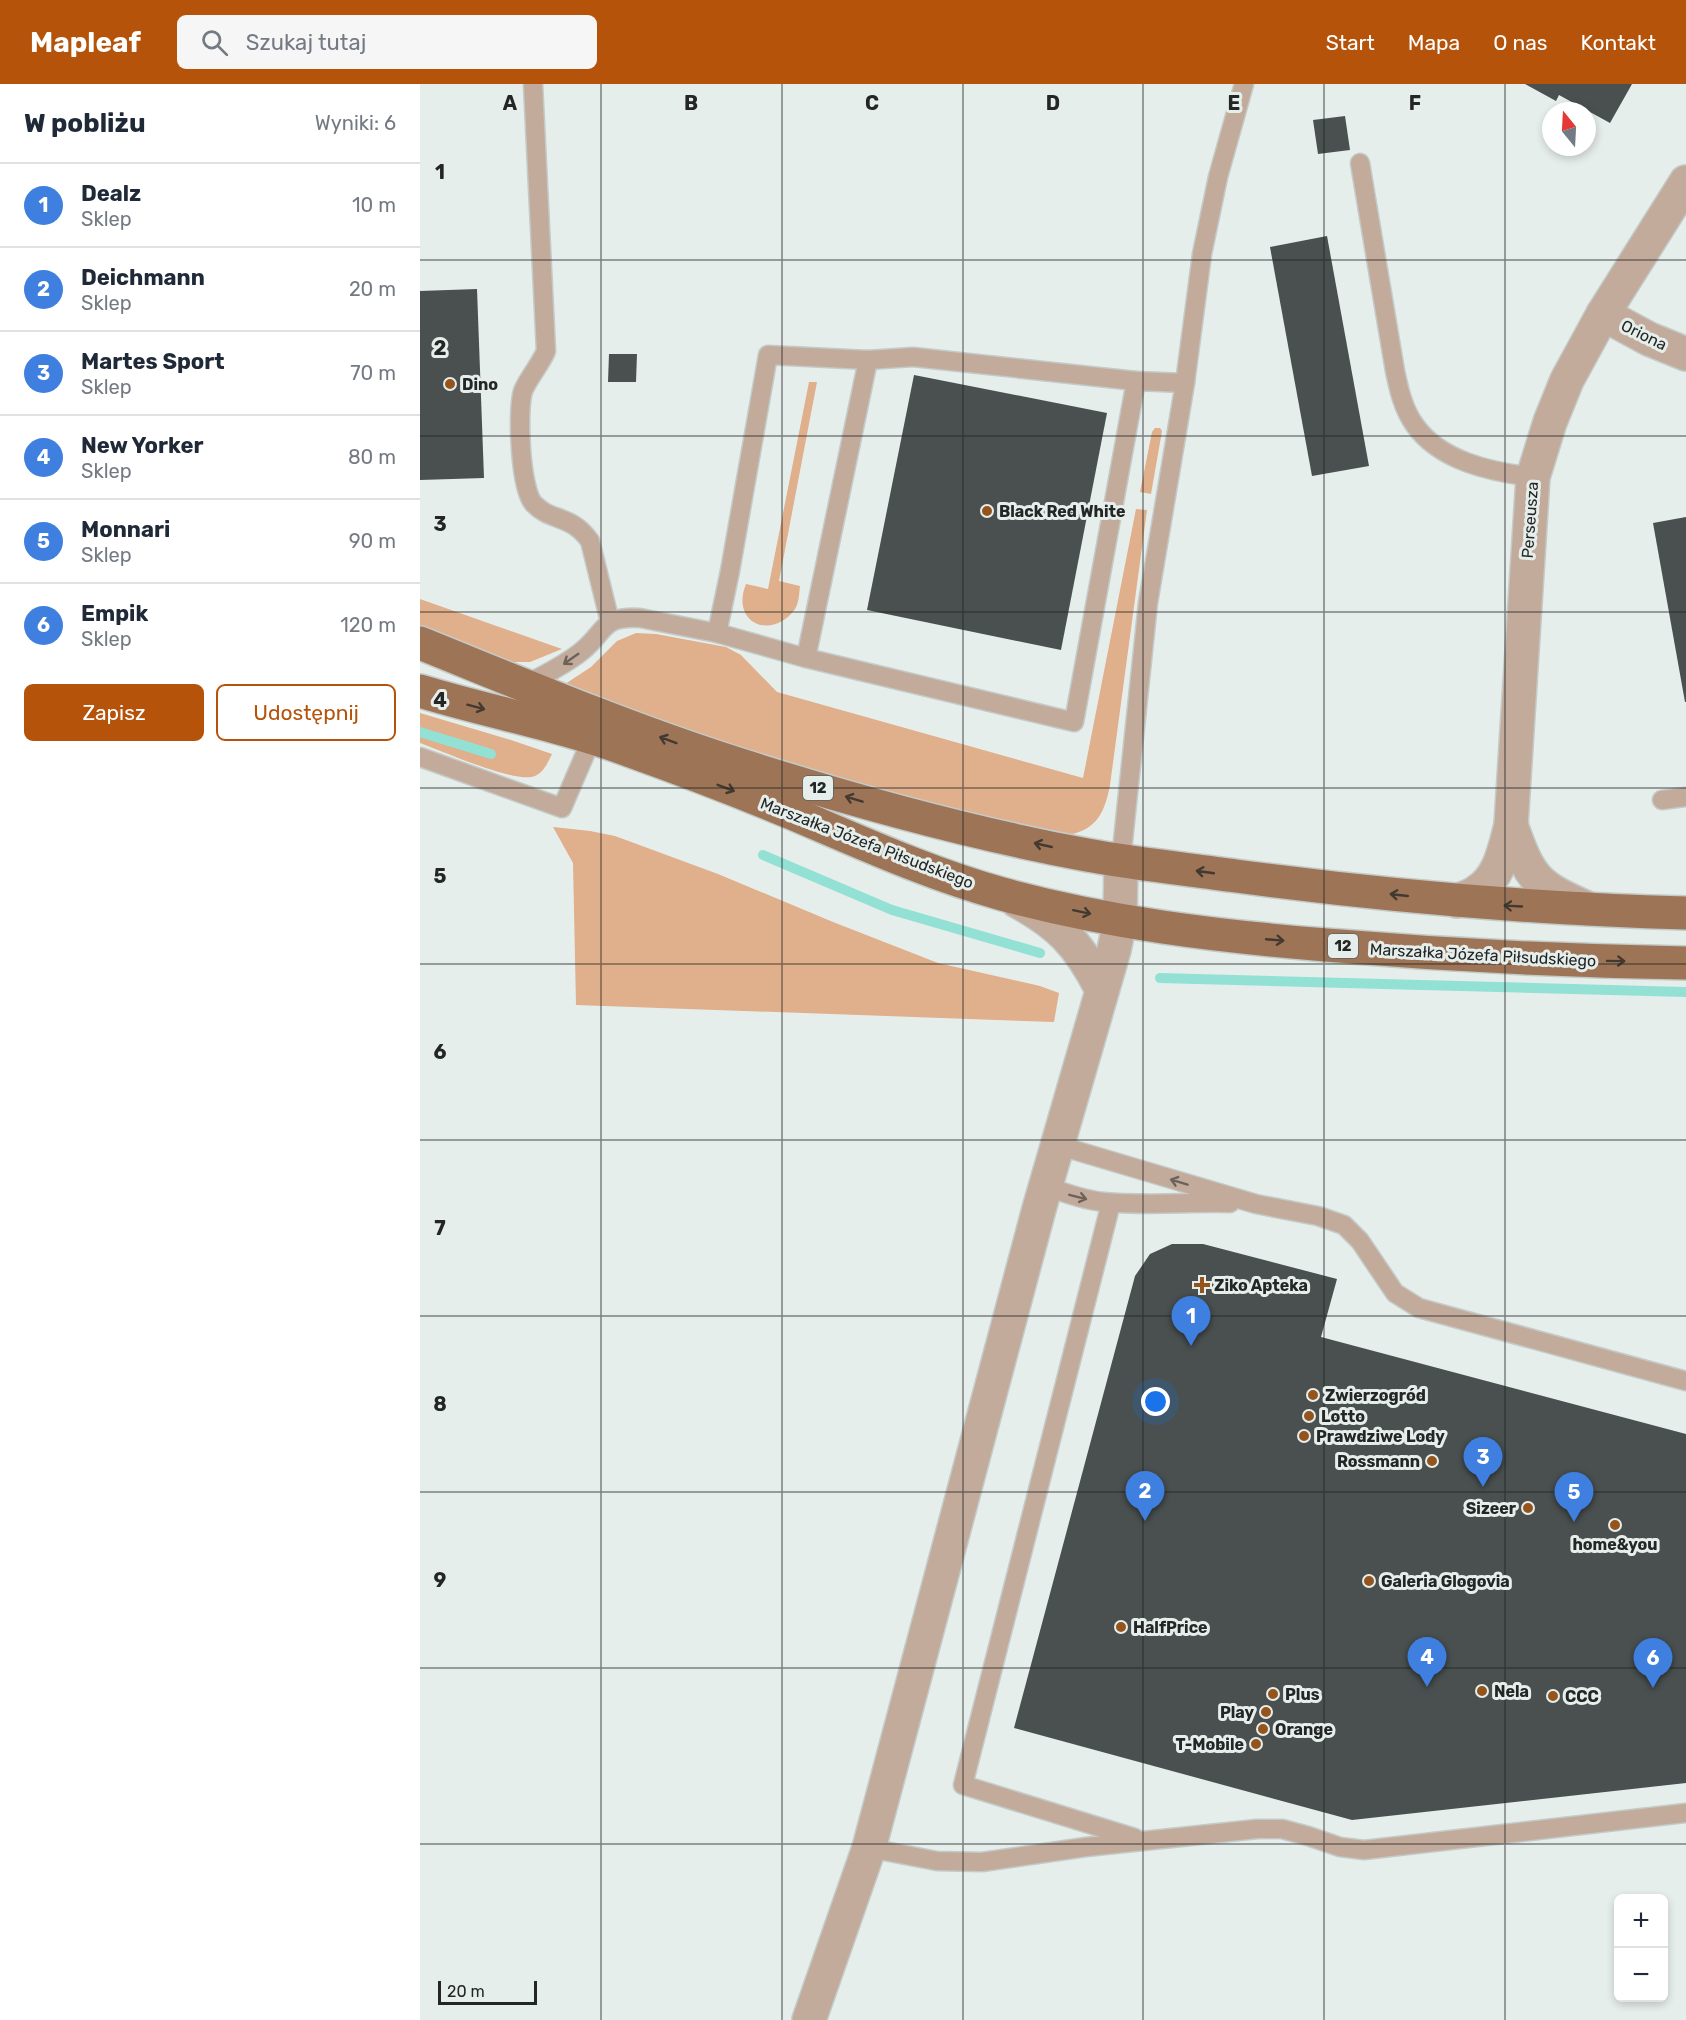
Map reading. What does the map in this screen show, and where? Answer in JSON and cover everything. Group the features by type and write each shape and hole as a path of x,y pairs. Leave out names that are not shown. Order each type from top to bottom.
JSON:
{"main road":[{"name":"Marszałka Józefa Piłsudskiego","path":"420,643 565,702 718,758 864,802 1088,855 1324,888 1457,901 1592,910 1686,913"},
{"name":"Marszałka Józefa Piłsudskiego","path":"420,691 626,749 929,870 1004,894 1120,921 1271,940 1419,953 1686,963"}],"street":[{"name":"Perseusza","path":"1457,901 1479,891 1490,881 1501,860 1511,825 1533,477 1550,422 1567,380 1603,314 1682,192"},
{"name":"Oriona","path":"1603,314 1649,339 1686,354"},
{"name":"Perseusza","path":"1511,825 1522,857 1538,881 1550,891 1592,910"},
{"path":"808,2020 869,1848 1057,1145 1101,988 1114,950 1120,921 1121,860"},
{"path":"1004,894 1044,916 1061,930 1084,957 1101,988"}],"lane":[{"path":"532,84 546,351 524,389 521,401 519,419 524,473 532,503 542,511 571,522 583,530 590,541 609,622"},
{"path":"1121,860 1148,603 1185,383 1202,254 1218,177 1244,84"},
{"path":"1360,163 1395,371 1401,399 1413,423 1428,440 1450,455 1490,471 1533,477"},
{"path":"717,633 768,355 868,360 913,357 1136,381 1185,383"},
{"path":"806,658 868,360"},
{"path":"525,685 583,650 609,622 628,617 717,633 806,658 1074,722 1136,381"},
{"path":"420,757 562,808 592,738"},
{"path":"1662,800 1686,797"},
{"path":"1057,1145 1256,1204 1318,1216 1344,1225 1360,1241 1395,1293 1419,1308 1686,1381"},
{"path":"1046,1186 1070,1195 1111,1203 1256,1204"},
{"path":"1111,1203 963,1785 1142,1841"},
{"path":"869,1848 937,1861 982,1862 1142,1841 1257,1829 1282,1829 1340,1847 1364,1850 1686,1814"}],"shaded area":[{"path":"809,382 817,382 779,581 800,586 799,598 795,609 786,619 765,625 756,623 748,617 744,609 743,598 746,584 768,589"},
{"path":"1155,428 1160,428 1162,431 1151,494 1140,492 1152,432"},
{"path":"1136,509 1147,510 1110,785 1105,805 1096,821 1082,831 1073,834 1061,836 928,804 687,734 559,688 591,667 617,641 636,633 656,634 726,647 741,655 777,692 1083,778"},
{"path":"420,599 562,649 530,662 506,662 420,628"},
{"path":"420,713 552,754 543,769 535,776 526,777 496,771 420,743"},
{"path":"553,827 615,836 718,874 938,963 1040,986 1059,993 1054,1022 576,1005 573,863"}],"building":[{"path":"1525,84 1632,84 1610,123 1596,115 1596,102 1572,102 1559,95 1556,101"},
{"path":"1345,116 1350,150 1318,154 1313,120"},
{"path":"1327,236 1369,466 1312,476 1270,247"},
{"name":"Dino","path":"477,289 484,478 420,480 420,291"},
{"path":"609,354 637,354 636,382 608,382"},
{"name":"Black Red White","path":"914,375 1107,413 1061,650 867,610"},
{"path":"1686,517 1686,702 1685,702 1653,523"},
{"name":"Galeria Glogovia","path":"1172,1244 1203,1244 1337,1279 1321,1337 1686,1434 1686,1783 1352,1820 1014,1728 1135,1276 1150,1254"}],"waterway":[{"path":"420,732 491,754"},
{"path":"763,855 892,910 1040,953"},
{"path":"1160,978 1686,992"}],"place":[{"name":"Dino","path":"450,384"},
{"name":"Black Red White","path":"987,511"},
{"name":"Ziko Apteka","path":"1202,1285"},
{"name":"Dealz","path":"1191,1346"},
{"name":"Zwierzogród","path":"1313,1395"},
{"name":"Lotto","path":"1309,1416"},
{"name":"Prawdziwe Lody","path":"1304,1436"},
{"name":"Rossmann","path":"1432,1461"},
{"name":"Martes Sport","path":"1483,1487"},
{"name":"Sizeer","path":"1528,1508"},
{"name":"Deichmann","path":"1145,1521"},
{"name":"Monnari","path":"1574,1522"},
{"name":"home&you","path":"1615,1525"},
{"name":"Galeria Glogovia","path":"1369,1581"},
{"name":"HalfPrice","path":"1121,1627"},
{"name":"New Yorker","path":"1427,1687"},
{"name":"Empik","path":"1653,1688"},
{"name":"Nela","path":"1482,1691"},
{"name":"Plus","path":"1273,1694"},
{"name":"CCC","path":"1553,1696"},
{"name":"Play","path":"1266,1712"},
{"name":"Orange","path":"1263,1729"},
{"name":"T-Mobile","path":"1256,1744"}]}
